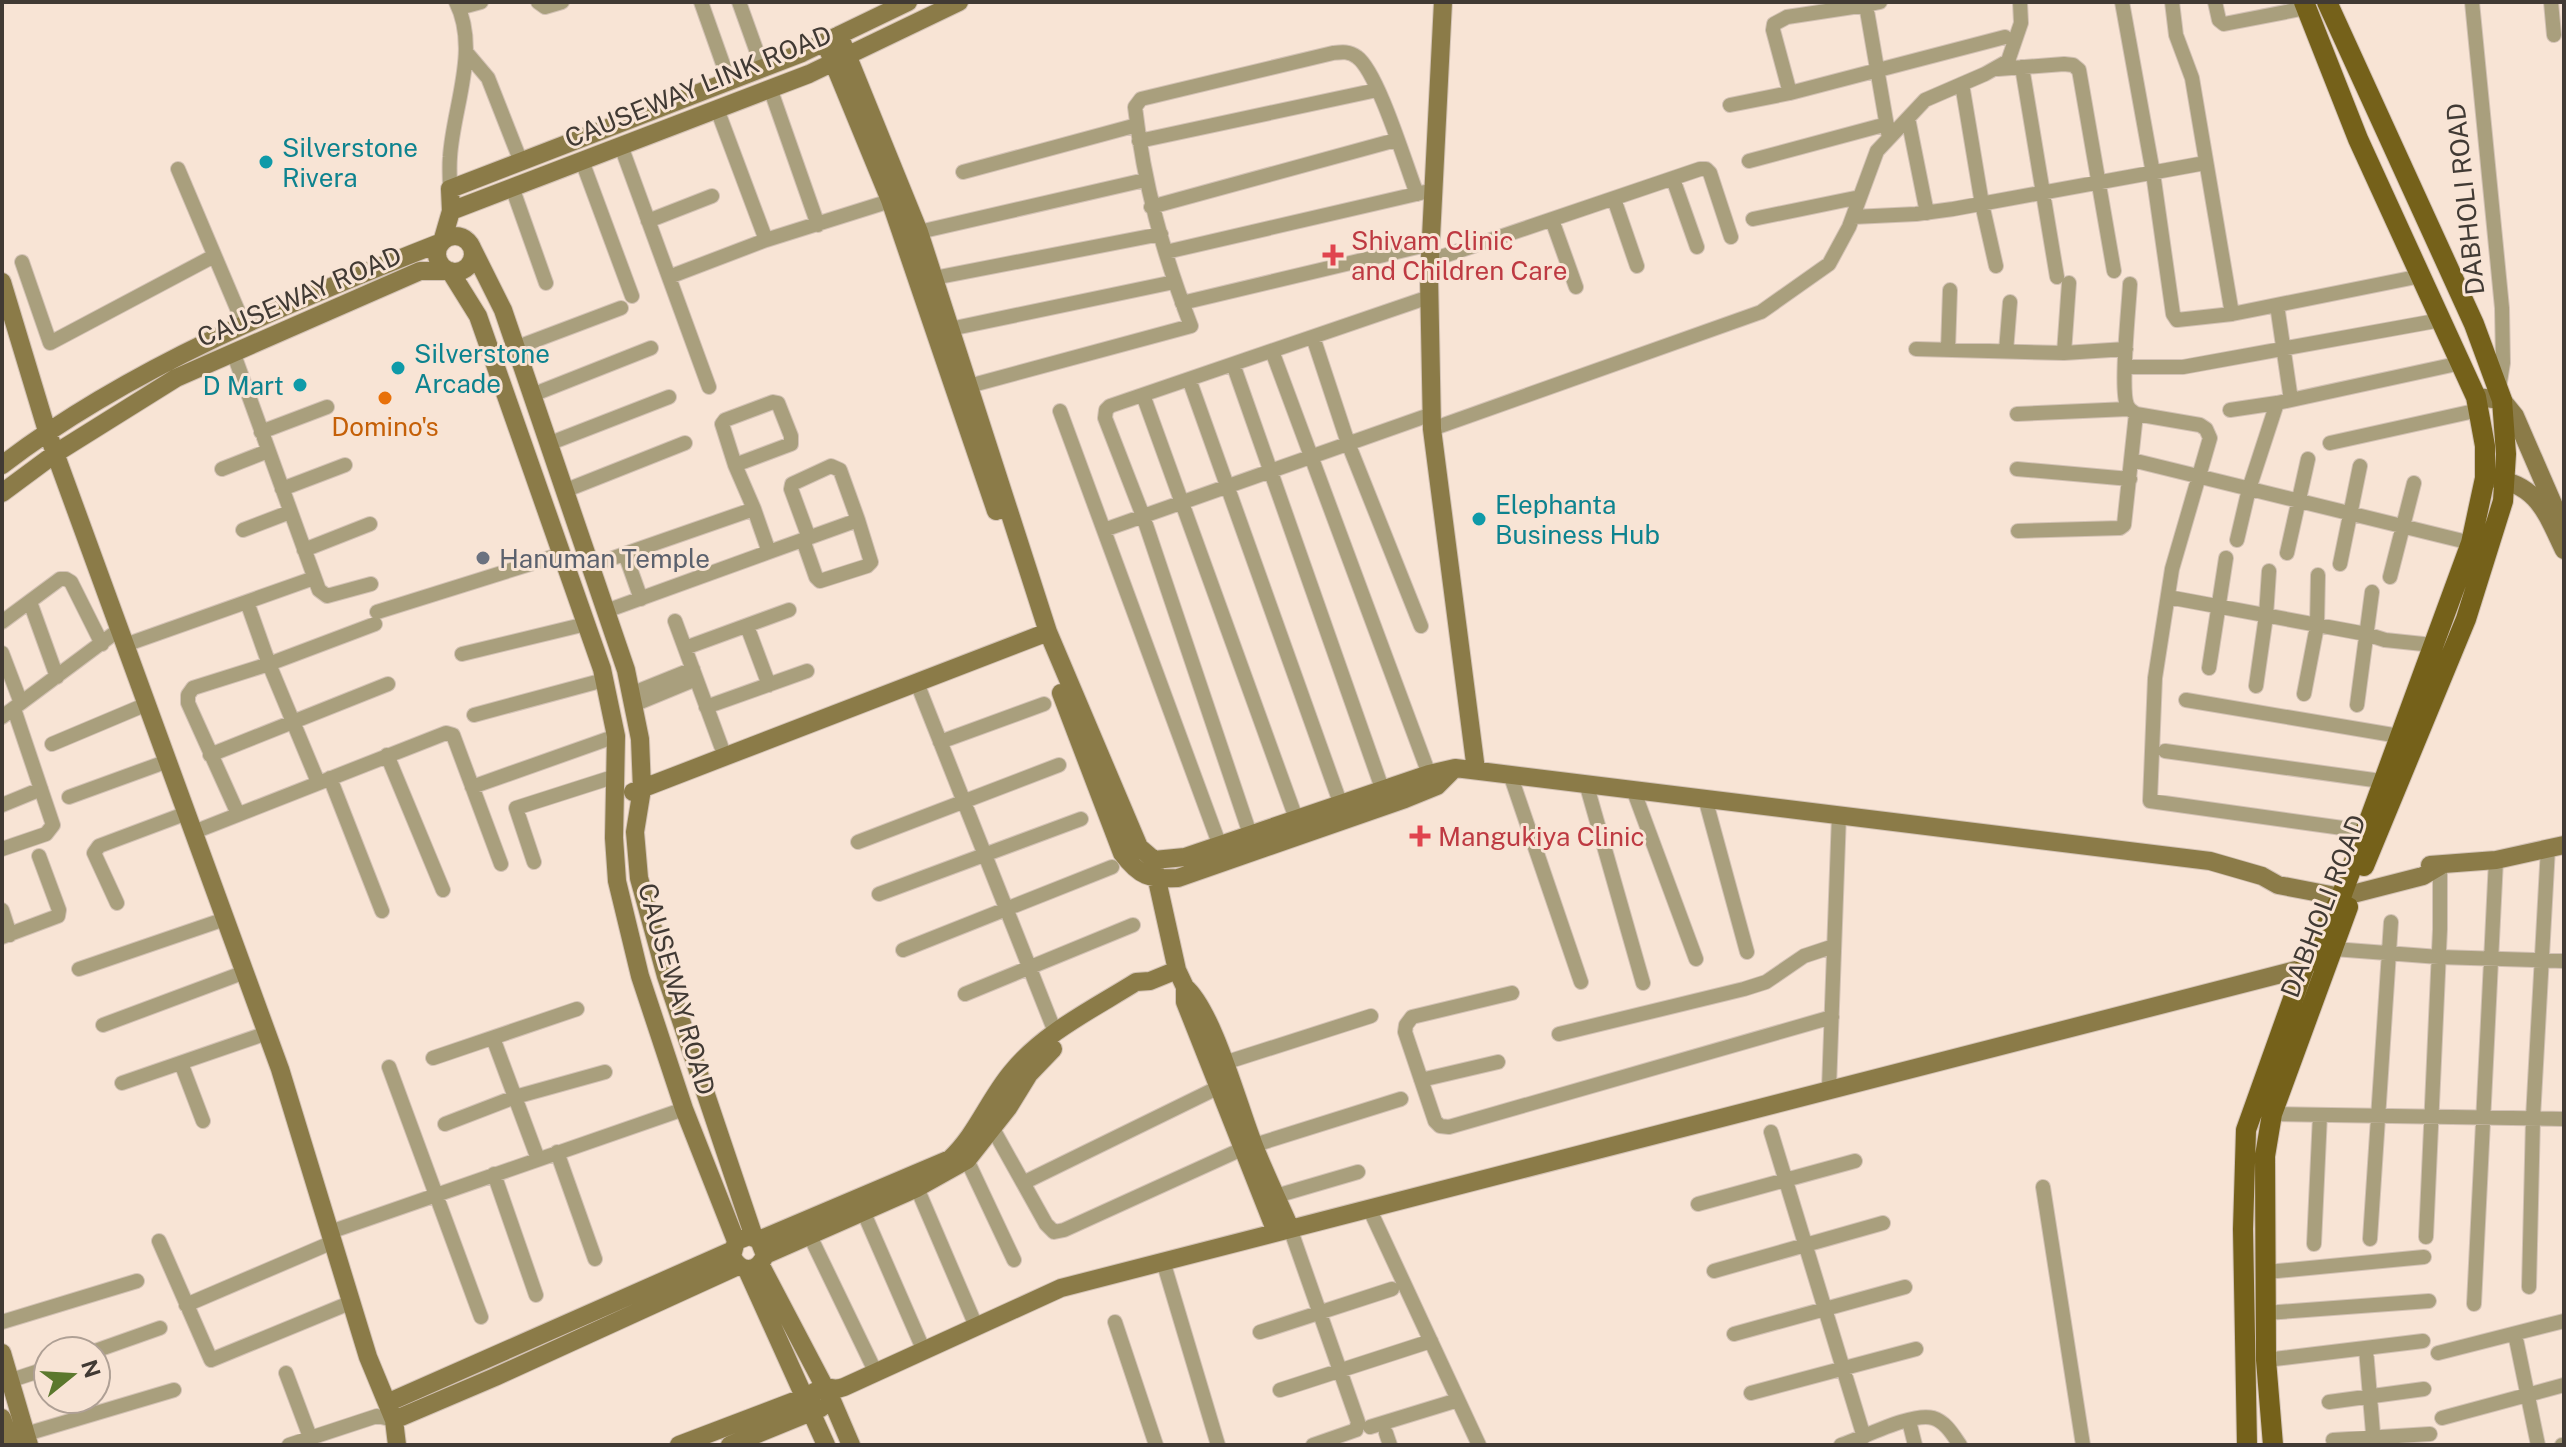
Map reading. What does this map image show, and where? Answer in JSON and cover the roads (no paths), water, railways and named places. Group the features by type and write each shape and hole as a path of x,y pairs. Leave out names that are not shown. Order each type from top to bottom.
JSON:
{"main road":[{"path":"2327,2 2474,324 2500,396"},
{"name":"DABHOLI ROAD","path":"2247,1445 2243,1229 2245,1140 2252,1107 2304,968 2349,890 2466,619 2503,501 2485,446 2478,404 2358,139 2305,5"},
{"name":"DABHOLI ROAD","path":"2273,1445 2266,1360 2265,1156 2272,1114 2334,949 2364,831 2381,781 2495,479 2500,396"}],"street":[{"path":"442,242 451,211 450,158 466,52 464,17 458,5 481,2"},
{"path":"538,2 545,7 562,2"},
{"path":"701,2 729,81"},
{"path":"739,2 763,69"},
{"path":"450,189 763,69 908,2"},
{"name":"CAUSEWAY LINK ROAD","path":"451,211 841,59 959,2"},
{"path":"1443,2 1425,192 1430,252 1432,421 1476,770"},
{"path":"1749,161 1888,131 1908,118 1925,100 2008,61 2021,23 2020,2"},
{"path":"2122,2 2153,173 2173,314 2177,320 2232,314 2421,276"},
{"path":"2172,2 2176,35 2192,78 2232,314"},
{"path":"2215,2 2219,20 2224,24 2305,5"},
{"name":"DABHOLI ROAD","path":"2472,2 2502,308 2500,396"},
{"path":"2551,2 2554,35"},
{"path":"1104,530 1348,443 1432,421 1761,312 1829,264 1853,217 1877,151 1888,131 1878,71 1873,4 1787,17 1774,24 1790,93"},
{"path":"1730,105 1790,93 2005,37"},
{"path":"832,38 919,232 1043,633 1139,847 1154,860 1155,879 1185,1002 1217,1088 1276,1196 1283,1230"},
{"path":"466,52 488,78 521,162"},
{"path":"969,386 1191,326 1174,282 1145,180 1135,107 1141,99 1333,53 1354,54 1363,62 1396,140 1425,192"},
{"path":"841,59 1122,853 1136,871 1155,879 1178,878 1405,799 1437,786 1455,768"},
{"path":"1994,69 2064,64 2073,65 2079,70 2101,182 2114,271"},
{"path":"2022,67 2042,193 2063,280 2064,353"},
{"path":"1962,84 1996,266"},
{"path":"770,88 818,225"},
{"path":"1139,141 1377,90"},
{"path":"717,109 766,240"},
{"path":"1908,118 1927,213"},
{"path":"963,172 1137,125"},
{"path":"1151,207 1396,140"},
{"path":"621,146 709,387"},
{"path":"582,161 632,296"},
{"path":"1853,217 1927,213 2205,163"},
{"path":"178,169 244,325"},
{"path":"1182,303 1430,252 1552,220 1700,169 1710,173 1731,237"},
{"path":"1673,179 1697,247"},
{"path":"919,232 1145,180"},
{"path":"512,187 546,283"},
{"path":"1166,252 1425,192"},
{"path":"648,221 712,196"},
{"path":"1753,219 1860,197"},
{"path":"1614,199 1637,266"},
{"path":"669,277 766,240 890,201"},
{"name":"CAUSEWAY ROAD","path":"451,211 503,310 626,670 640,739 642,789 635,832 639,878 749,1253 831,1393 851,1445"},
{"path":"1552,220 1576,287"},
{"path":"934,278 1161,234"},
{"path":"459,236 470,245 472,259 466,268 450,271 438,259 438,247 442,242 459,236"},
{"name":"CAUSEWAY ROAD","path":"2,465 47,431 170,362 244,325 442,242"},
{"path":"22,262 50,343 214,256"},
{"name":"CAUSEWAY ROAD","path":"2,493 56,453 176,378 420,271 450,271 478,316 604,680 616,736 614,838 617,881 640,976 684,1109 749,1253 826,1445"},
{"path":"2,282 47,431 267,1033 397,1445"},
{"path":"950,329 1174,282"},
{"path":"2018,531 2120,528 2126,520 2132,460 2132,411 2126,401 2125,367 2130,284"},
{"path":"1948,350 1950,290"},
{"path":"1251,837 1143,516 1105,418 1106,410 1110,406 1429,297"},
{"path":"2006,351 2010,302"},
{"path":"2237,540 2249,489 2284,401 2283,349 2277,305"},
{"path":"515,348 621,308"},
{"path":"2125,367 2183,367 2441,320"},
{"path":"1313,337 1348,443 1421,626"},
{"path":"532,395 651,348"},
{"path":"1916,349 2064,353 2126,349"},
{"path":"1272,351 1429,774"},
{"path":"233,352 319,590 327,596 371,584"},
{"path":"2230,410 2461,363"},
{"path":"1233,364 1383,791"},
{"path":"1189,379 1341,805"},
{"path":"1143,395 1297,821"},
{"path":"2330,443 2500,396 2515,416 2564,529"},
{"path":"548,444 669,397"},
{"path":"735,465 791,444 791,436 778,403 773,402 725,420 723,431 735,465 754,509 769,552"},
{"path":"261,432 327,407"},
{"path":"1060,411 1220,846"},
{"path":"2017,414 2132,411 2200,425 2210,438 2172,569 2155,678 2150,801 2364,831"},
{"path":"564,491 685,443"},
{"path":"222,469 268,451"},
{"path":"2287,553 2308,459"},
{"path":"2132,460 2471,543"},
{"path":"282,489 345,465"},
{"path":"831,466 840,470 858,520 871,562 820,581 816,577 792,484 831,466"},
{"path":"2340,564 2360,466"},
{"path":"2017,469 2130,479"},
{"path":"2495,479 2532,494 2541,504 2564,550"},
{"path":"2390,577 2414,483"},
{"path":"590,566 754,509"},
{"path":"243,530 290,512"},
{"path":"606,611 858,520"},
{"path":"304,550 370,524"},
{"path":"238,814 188,703 188,695 193,688 269,664 376,618 562,554"},
{"path":"625,554 641,599"},
{"path":"2209,668 2226,558"},
{"path":"2256,686 2269,571"},
{"path":"2304,694 2317,626 2318,575"},
{"path":"12,710 102,644 247,602 314,578"},
{"path":"2,622 60,579 66,579 71,582 102,644"},
{"path":"2357,705 2372,592"},
{"path":"2168,597 2385,640 2433,645"},
{"path":"30,602 57,677"},
{"path":"247,602 292,722 324,780 382,911"},
{"path":"685,648 789,610"},
{"path":"675,621 721,746"},
{"path":"462,654 586,624"},
{"path":"747,626 769,685"},
{"path":"616,798 1043,633"},
{"path":"2,653 12,710 53,825 51,831 2,849"},
{"path":"706,707 807,671"},
{"path":"632,700 694,674"},
{"path":"474,715 604,680"},
{"path":"917,683 1055,1032"},
{"path":"210,755 388,684"},
{"path":"2186,700 2399,736"},
{"path":"52,744 147,704"},
{"path":"940,742 1044,704"},
{"path":"194,832 439,735 453,735 501,864"},
{"path":"472,787 616,736"},
{"path":"2165,751 2381,781"},
{"path":"387,755 443,890"},
{"path":"69,797 168,761"},
{"path":"858,842 1059,765"},
{"path":"1154,860 1185,857 1251,837 1429,774 1455,768 2210,861 2262,876 2278,885 2349,890 2419,865 2496,860 2556,846 2542,961 2533,1118 2529,1287"},
{"path":"1510,774 1581,982"},
{"path":"534,862 516,808 616,776"},
{"path":"1586,783 1643,983"},
{"path":"2,805 41,789"},
{"path":"1633,789 1696,959"},
{"path":"1705,798 1747,952"},
{"path":"117,903 94,853 99,846 187,813"},
{"path":"1829,1088 1839,815"},
{"path":"879,894 1081,819"},
{"path":"2,910 6,936 58,916 59,910 39,856"},
{"path":"2474,1304 2496,860"},
{"path":"2426,1237 2439,957 2440,866"},
{"path":"903,950 1112,867"},
{"path":"79,969 225,919"},
{"path":"2370,1239 2391,922"},
{"path":"965,994 1133,925"},
{"path":"1559,1034 1766,982 1804,956 1834,946"},
{"path":"2334,949 2439,957 2564,961"},
{"path":"730,1445 831,1393 1061,1288 2304,968"},
{"path":"103,1025 245,972"},
{"path":"289,1445 386,1413 749,1253 950,1159 963,1147 1009,1075 1055,1032 1136,982 1181,978"},
{"path":"1181,978 1197,997 1224,1063 1248,1147 1320,1312 1359,1427 1313,1445"},
{"path":"749,1253 809,1234 951,1171 967,1160 993,1129 1029,1074 1060,1042 1140,993 1150,981"},
{"path":"1512,993 1412,1017 1405,1032 1435,1121 1440,1126 1449,1127 1832,1017"},
{"path":"433,1058 577,1009"},
{"path":"1224,1063 1371,1016"},
{"path":"122,1083 267,1033"},
{"path":"493,1038 538,1159"},
{"path":"1421,1080 1498,1062"},
{"path":"181,1063 203,1121"},
{"path":"389,1067 481,1317"},
{"path":"445,1124 515,1097 605,1072"},
{"path":"1023,1183 1217,1088"},
{"path":"993,1129 1046,1224 1054,1232 1248,1147 1401,1099"},
{"path":"186,1305 332,1237 435,1194 684,1109"},
{"path":"2272,1114 2564,1119"},
{"path":"2314,1244 2320,1115"},
{"path":"1771,1132 1864,1437"},
{"path":"557,1152 595,1259"},
{"path":"967,1160 1014,1260"},
{"path":"1698,1204 1855,1161"},
{"path":"1276,1196 1358,1172"},
{"path":"494,1174 536,1295"},
{"path":"2043,1187 2083,1445"},
{"path":"917,1188 976,1326"},
{"path":"1369,1208 1479,1445"},
{"path":"863,1211 924,1351"},
{"path":"1714,1271 1883,1223"},
{"path":"809,1234 876,1373"},
{"path":"159,1241 211,1360 352,1302"},
{"path":"2267,1272 2424,1257"},
{"path":"1163,1261 1218,1445"},
{"path":"2,1322 137,1281"},
{"path":"1734,1334 1905,1287"},
{"path":"1260,1332 1392,1289"},
{"path":"2266,1313 2429,1301"},
{"path":"2438,1353 2564,1321"},
{"path":"1115,1322 1156,1445"},
{"path":"112,1345 160,1328"},
{"path":"2515,1334 2538,1445"},
{"path":"1280,1390 1431,1341"},
{"path":"2266,1360 2423,1341"},
{"path":"1751,1393 1916,1349"},
{"path":"2366,1349 2373,1442"},
{"path":"2,1353 22,1441"},
{"path":"9,1381 32,1373"},
{"path":"286,1373 310,1437"},
{"path":"2442,1418 2564,1385"},
{"path":"2329,1402 2424,1389"},
{"path":"22,1441 174,1390"},
{"path":"1370,1427 1458,1400"},
{"path":"679,1445 808,1405"},
{"path":"1846,1444 1922,1417 1936,1419 1948,1428 1960,1445"},
{"path":"2,1418 22,1441"},
{"path":"1909,1421 1915,1445"},
{"path":"2333,1440 2373,1442 2430,1434"}],"place":[{"name":"Silverstone Rivera","path":"266,162"},
{"name":"Shivam Clinic and Children Care","path":"1333,255"},
{"name":"Silverstone Arcade","path":"398,368"},
{"name":"D Mart","path":"300,385"},
{"name":"Domino's","path":"385,398"},
{"name":"Elephanta Business Hub","path":"1479,519"},
{"name":"Hanuman Temple","path":"483,558"},
{"name":"Mangukiya Clinic","path":"1420,836"}]}
